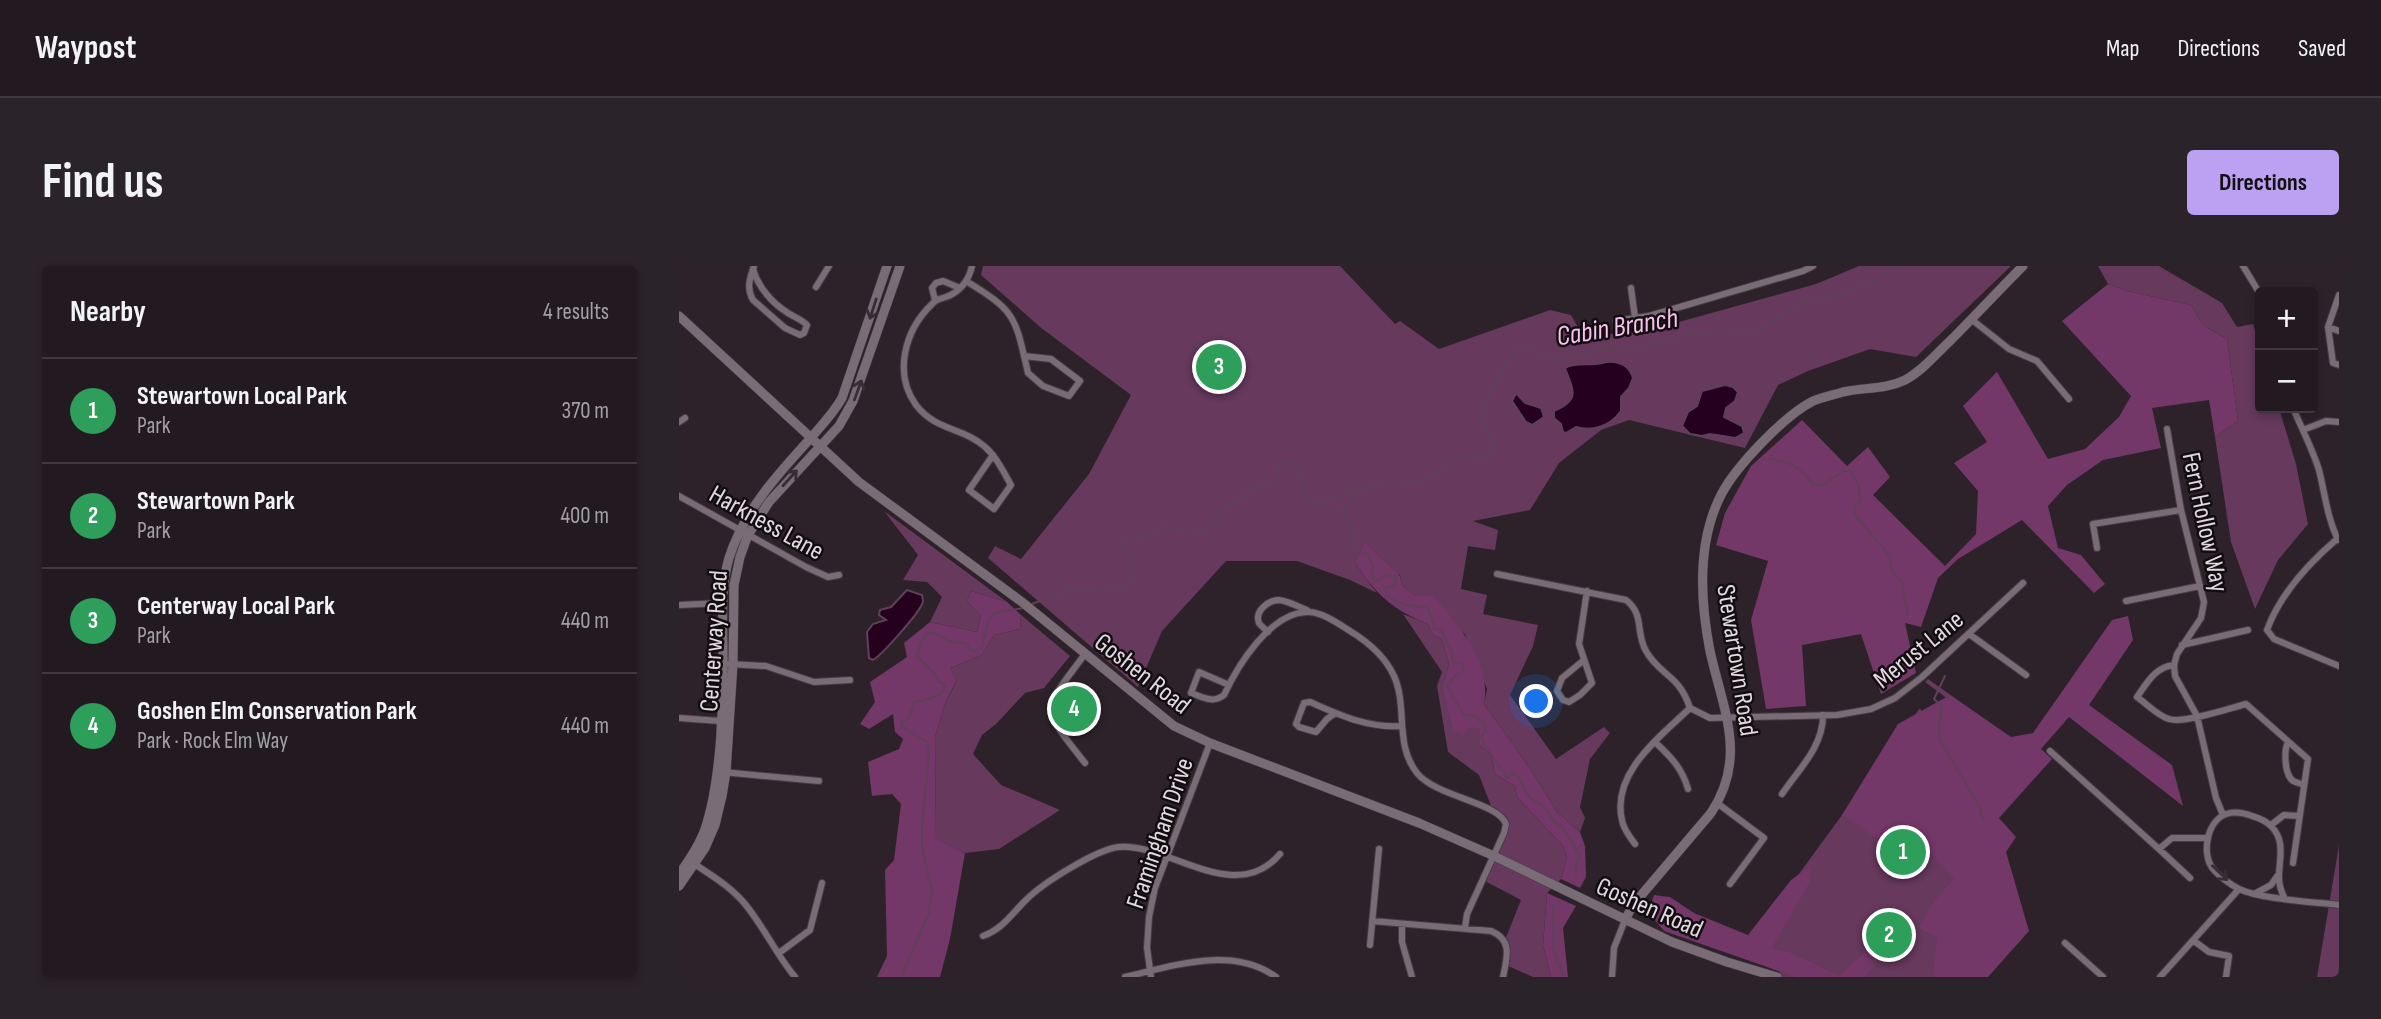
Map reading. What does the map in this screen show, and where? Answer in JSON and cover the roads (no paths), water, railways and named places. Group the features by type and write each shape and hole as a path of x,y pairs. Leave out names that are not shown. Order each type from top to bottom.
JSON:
{"street":[{"path":"816,287 829,266"},
{"name":"Centerway Road","path":"721,772 720,721 728,663 723,603 729,560 739,530 764,491 830,418 842,398 887,266"},
{"name":"Centerway Road","path":"679,886 692,863 707,824 721,772 734,585 740,557 748,535 769,502 839,426 853,401 900,266"},
{"path":"972,266 960,288 951,295 935,300 922,315 907,345 904,383 926,417 982,444 993,455 1011,485 994,509 969,490 993,455"},
{"path":"1616,321 1649,316 1813,266"},
{"name":"Stewartown Road","path":"1625,920 1633,905 1717,803 1729,778 1731,739 1710,649 1703,576 1704,549 1721,495 1750,457 1801,408 1848,391 1882,388 1906,379 1925,365 2023,266"},
{"path":"2243,266 2256,287"},
{"path":"754,267 768,296 807,325 804,333 800,335 785,328 753,300 748,283 754,267"},
{"path":"935,300 932,288 936,283 943,281 960,288"},
{"path":"966,281 1001,303 1012,315 1028,373 1043,386 1069,396 1080,381 1051,359 1024,356"},
{"path":"1631,288 1635,318"},
{"path":"2339,295 2328,327 2333,363 2339,365"},
{"name":"Goshen Road","path":"679,316 872,493 1022,602 1174,726 1210,743 1398,815 1494,856 1672,942 1777,977"},
{"path":"1971,319 2009,349 2037,361 2069,399"},
{"path":"2328,327 2339,331"},
{"path":"2295,413 2311,446 2330,522 2338,540 2305,568 2267,630 2274,639 2339,666"},
{"path":"2303,430 2326,421 2339,422"},
{"name":"Fern Hollow Way","path":"2167,429 2182,510 2204,602 2203,611 2176,654 2174,665"},
{"name":"Harkness Lane","path":"679,496 816,572 828,577 839,575"},
{"path":"2097,548 2093,524 2182,510"},
{"path":"1497,574 1617,597 1633,606 1638,615 1640,638 1644,648 1680,686 1689,708 1631,771 1622,791 1621,820 1635,844"},
{"name":"Merust Lane","path":"1689,708 1710,718 1822,715 1871,709 1895,698 2023,583"},
{"path":"2126,601 2200,586"},
{"path":"1584,660 1562,678 1557,691 1563,701 1569,702 1590,687 1591,677 1579,644 1587,591"},
{"path":"1268,632 1260,624 1259,617 1267,604 1276,600 1340,625 1370,644 1385,662 1399,690 1401,726 1408,760 1426,782 1435,788 1504,818 1504,833 1467,914 1465,928"},
{"path":"679,605 723,603"},
{"path":"1229,685 1199,672 1191,692 1213,701 1224,695 1246,656 1268,632 1284,617 1309,611"},
{"path":"2182,645 2248,630"},
{"path":"1969,634 2026,676"},
{"path":"1085,654 1052,697 1050,709 1058,729 1085,762"},
{"path":"728,663 766,666 814,682 850,680"},
{"path":"2223,815 2216,798 2197,716 2179,687 2174,665 2161,668 2153,674 2137,697 2168,719 2184,720 2197,716 2246,705 2308,760 2293,863"},
{"path":"1335,713 1316,733 1296,724 1306,702 1367,725 1401,726"},
{"path":"1782,794 1819,742 1823,728 1822,715"},
{"path":"679,719 720,721"},
{"path":"1655,742 1676,762 1688,789"},
{"path":"2288,742 2285,750 2289,776 2294,782 2304,785"},
{"name":"Framingham Drive","path":"1151,974 1147,948 1149,917 1155,888 1210,743"},
{"path":"2050,751 2190,878"},
{"path":"721,772 819,781"},
{"path":"1717,803 1764,838 1730,884"},
{"path":"2284,898 2279,874 2280,844 2271,825 2260,818 2245,814 2223,815 2213,825 2208,838 2207,855 2212,868 2239,889 2284,898 2339,905"},
{"path":"2271,825 2284,815 2299,816"},
{"path":"2159,849 2172,838 2208,838"},
{"path":"983,936 1003,926 1041,886 1097,854 1116,847 1133,847 1203,871 1237,874 1259,872 1280,855"},
{"path":"1370,945 1378,849"},
{"path":"692,863 733,891 744,903 795,977"},
{"name":"Centerway Road","path":"679,874 692,863"},
{"path":"2256,893 2271,884 2279,874"},
{"path":"779,953 810,930 822,883"},
{"path":"2160,977 2239,889"},
{"path":"1612,977 1613,948 1625,920"},
{"path":"1372,921 1465,928 1500,934 1505,940 1508,955 1503,977"},
{"path":"1402,925 1402,942 1412,977"},
{"path":"2194,941 2209,952 2229,956 2226,977"},
{"path":"2064,943 2103,977"},
{"path":"1125,977 1222,959 1253,965 1276,977"}],"waterway":[{"name":"Cabin Branch","path":"1032,604 1074,588 1094,592 1131,583 1134,566 1122,546 1127,538 1166,527 1184,531 1206,529 1215,522 1217,512 1225,505 1240,501 1249,491 1268,485 1276,478 1280,463 1293,464 1297,468 1305,495 1313,504 1378,484 1410,483 1432,477 1455,458 1483,457 1493,453 1493,439 1480,419 1505,365 1523,347 1532,348 1552,359 1602,350 1629,349 1689,334 1747,332 1766,327 1807,301 1837,296 1871,283 1897,266"},
{"path":"1769,459 1794,466 1813,484 1823,485 1843,471 1851,471 1858,484 1861,502 1855,505 1854,514 1890,556 1896,577 1903,581 1908,615"},
{"path":"1361,489 1354,499 1343,507 1358,555 1367,553 1373,566 1372,576 1375,582 1387,575 1396,577 1396,584 1384,589 1392,599 1403,604 1428,608 1435,629 1442,630 1452,653 1453,663 1461,663 1464,670 1447,686 1464,716 1474,715 1484,723 1486,732 1481,736 1484,744 1507,778 1511,773 1518,776 1529,797 1545,808 1555,823 1562,826 1580,856 1576,863 1576,875"},
{"name":"Cabin Branch","path":"901,977 929,913 932,891 922,847 929,753 927,742 901,726 902,721 908,719 915,702 938,695 945,684 939,682 935,674 917,656 921,642 927,634 934,632 949,641 967,644 970,650 975,651 982,647 988,622 994,613 1024,608"},
{"path":"1945,676 1934,699 1942,706 1940,740 1980,808 1983,821"},
{"path":"1553,905 1554,953 1564,977"}],"place":[{"name":"Centerway Local Park","path":"1219,367"},
{"name":"Goshen Elm Conservation Park","path":"1074,709"},
{"name":"Stewartown Local Park","path":"1903,852"},
{"name":"Stewartown Park","path":"1889,935"}]}
